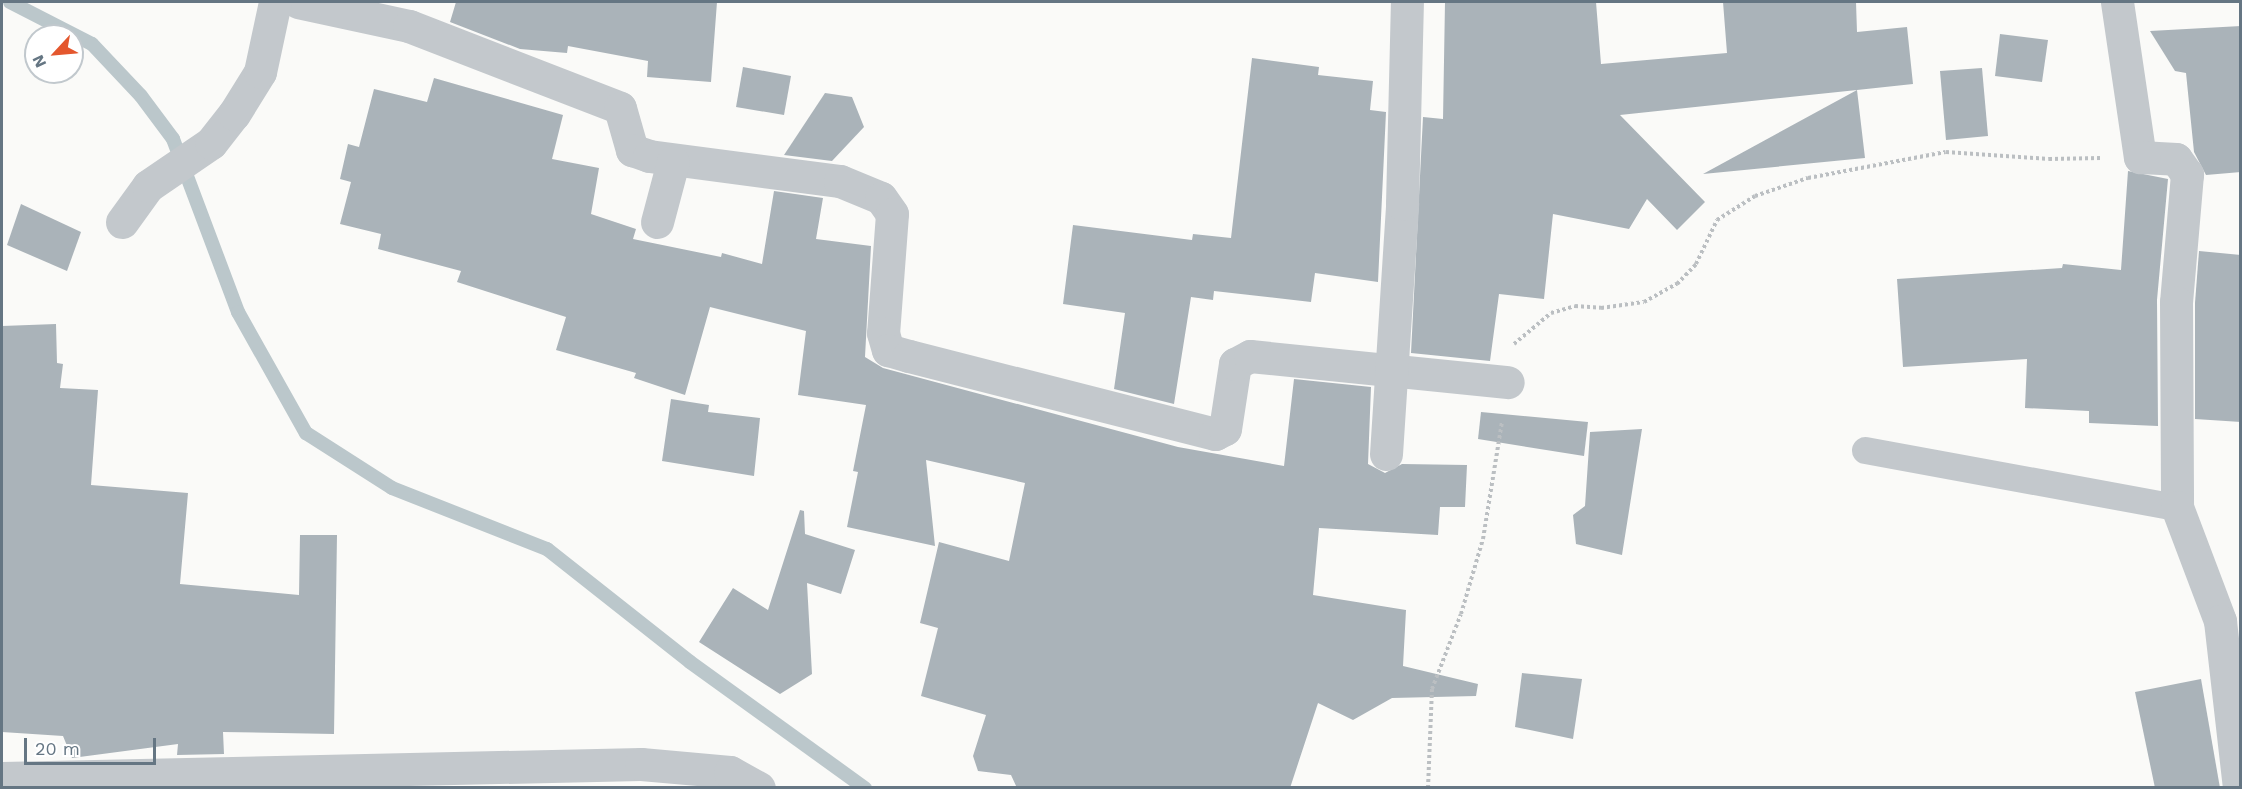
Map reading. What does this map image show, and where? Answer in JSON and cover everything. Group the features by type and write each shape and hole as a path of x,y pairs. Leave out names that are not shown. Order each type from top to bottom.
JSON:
{"street":[{"path":"122,222 147,186 211,143 260,72 275,2"},
{"path":"298,2 410,14 620,108 632,150 673,162 840,181 881,198 892,214 883,333 888,350 1215,434 1225,429 1235,364 1250,356 1508,382"},
{"path":"1386,454 1402,204 1407,2"},
{"path":"2117,2 2140,157 2176,159 2187,174 2176,302 2177,507 2220,621 2239,788"},
{"path":"657,222 673,162"},
{"path":"2,778 641,764 730,772 759,788"}],"lane":[{"path":"1865,450 2177,507"}],"path":[{"path":"1428,788 1432,689 1461,614 1483,539 1514,344 1551,313 1575,306 1601,308 1644,302 1677,284 1696,264 1717,220 1755,196 1808,178 1946,152 2049,159 2140,157"}],"building":[{"path":"456,2 717,2 711,82 647,77 648,61 568,46 567,53 520,49 450,22"},
{"path":"1445,2 1596,2 1601,64 1727,53 1723,2 1856,2 1857,32 1907,27 1913,84 1620,115 1705,202 1677,230 1647,199 1629,229 1553,214 1544,299 1499,294 1490,361 1411,353 1423,117 1443,119"},
{"path":"2241,26 2241,172 2206,175 2194,152 2186,73 2175,71 2150,31"},
{"path":"2000,34 2048,40 2042,82 1995,76"},
{"path":"1252,58 1319,67 1318,75 1373,81 1370,110 1386,112 1378,282 1315,273 1311,302 1214,291 1213,300 1191,297 1174,404 1114,389 1125,313 1063,304 1073,225 1192,240 1193,234 1231,238"},
{"path":"743,67 791,76 784,115 736,107"},
{"path":"1982,68 1988,136 1946,140 1940,71"},
{"path":"434,78 563,115 552,159 599,168 591,214 636,229 633,239 721,257 722,253 762,264 774,191 823,198 816,239 871,246 865,357 883,368 1178,447 1284,466 1294,379 1371,387 1368,464 1385,473 1402,464 1467,465 1465,507 1440,507 1438,535 1319,528 1313,595 1406,610 1403,666 1478,684 1476,696 1392,698 1353,720 1318,703 1290,788 1017,788 1011,775 978,771 973,756 986,715 921,696 938,628 920,623 939,542 1009,561 1025,483 926,460 935,546 847,527 858,472 853,471 866,405 798,395 806,331 710,307 685,395 634,378 636,373 556,350 566,317 457,282 461,271 378,249 381,234 340,224 351,182 340,179 348,144 359,147 374,89 427,102"},
{"path":"1857,90 1865,158 1703,174"},
{"path":"825,93 852,97 864,127 832,161 784,155"},
{"path":"2128,171 2168,179 2157,300 2158,426 2089,423 2089,411 2025,408 2027,359 1903,367 1897,279 2062,268 2063,264 2121,270"},
{"path":"21,204 81,232 67,271 7,245"},
{"path":"2199,251 2241,255 2241,422 2195,419 2195,303"},
{"path":"56,324 57,363 63,364 60,388 98,390 91,485 188,493 180,584 299,595 300,535 337,535 334,734 223,732 224,754 177,755 178,744 72,758 63,736 2,732 2,326"},
{"path":"671,399 709,405 708,412 760,418 754,476 662,461"},
{"path":"1481,412 1588,422 1584,456 1478,439"},
{"path":"1642,429 1622,555 1576,544 1573,515 1585,506 1590,432"},
{"path":"800,510 804,511 805,534 855,550 841,594 807,583 812,674 780,694 699,642 733,588 768,610"},
{"path":"1522,673 1582,679 1573,739 1515,727"},
{"path":"2201,679 2220,788 2155,788 2135,692"}],"waterway":[{"path":"10,2 92,44 141,96 173,139 238,312 306,433 392,488 547,549 690,662 865,788"}]}
